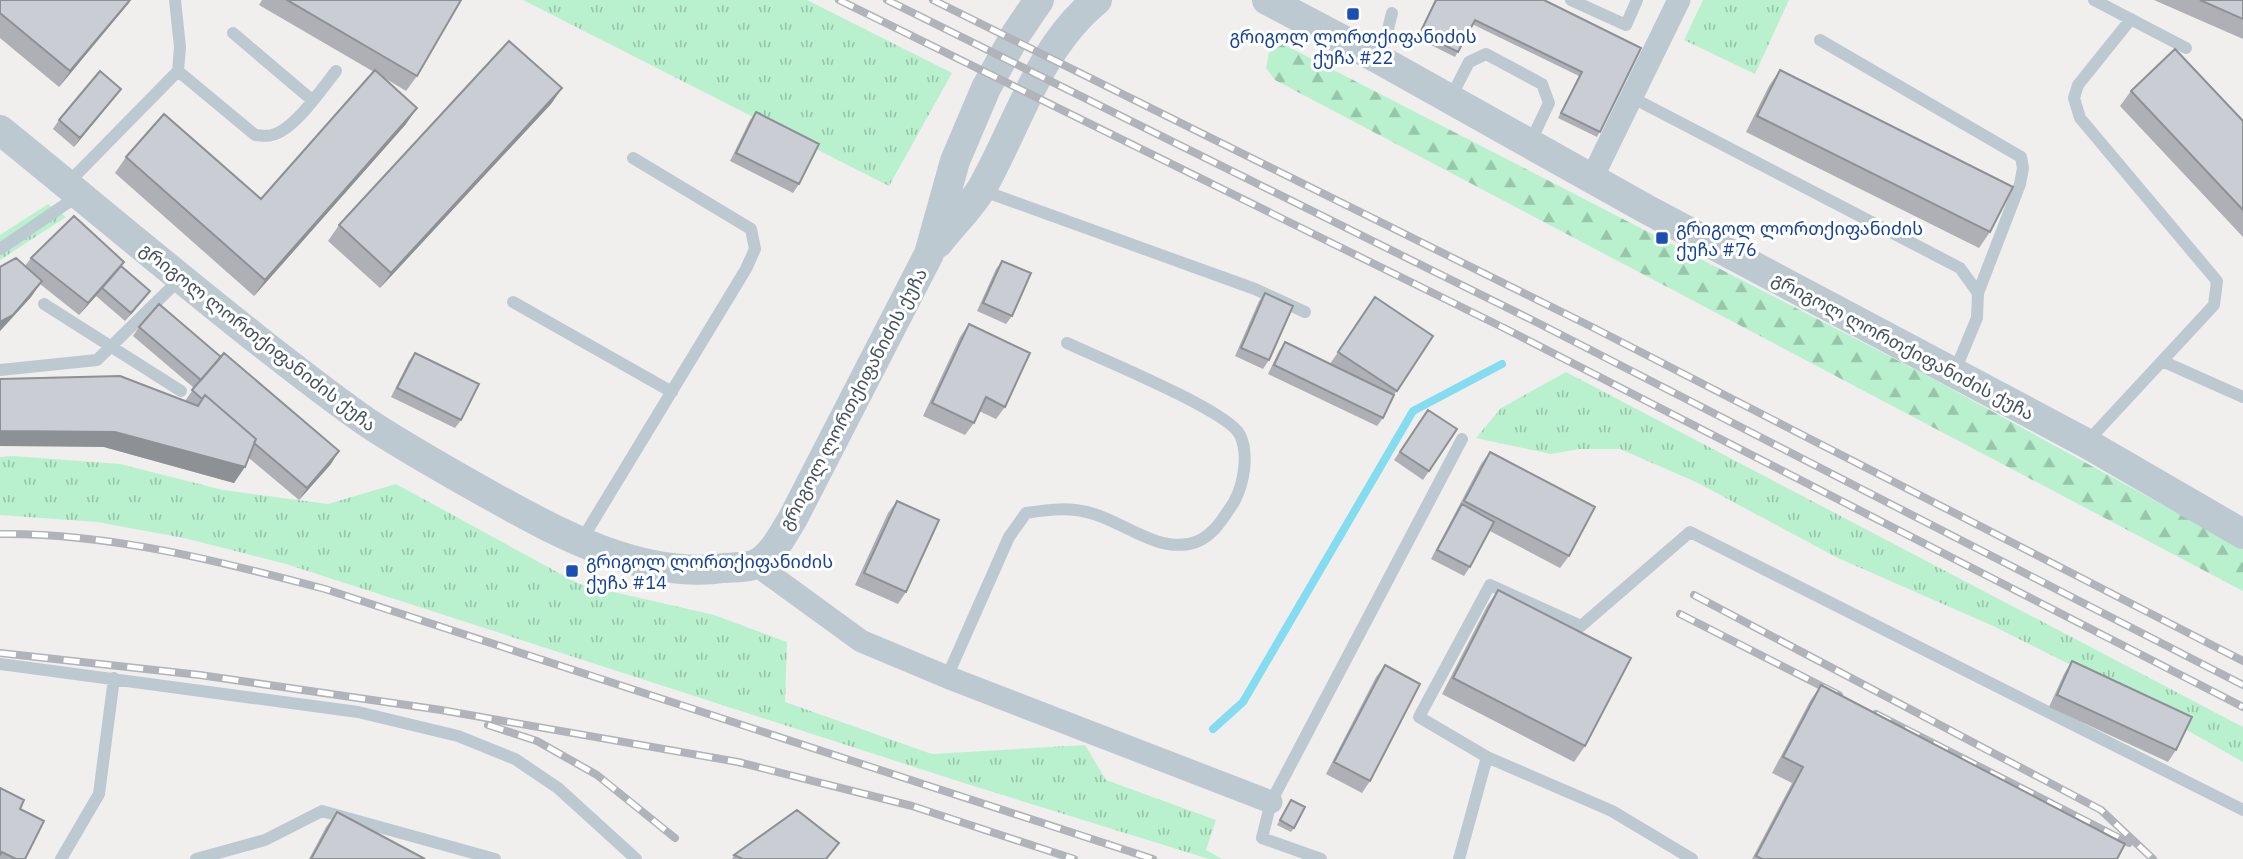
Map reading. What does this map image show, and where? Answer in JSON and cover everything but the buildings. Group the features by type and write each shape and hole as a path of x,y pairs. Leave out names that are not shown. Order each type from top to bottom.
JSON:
{"street":[{"name":"გრიგოლ ლორთქიფანიძის ქუჩა","path":"0,130 180,279 368,423 529,517 581,542 639,561 684,569 713,570 755,564 773,550 792,520 929,254 955,161 986,88 1016,34 1039,0"},
{"name":"გრიგოლ ლორთქიფანიძის ქუჩა","path":"929,254 981,190 1050,52 1070,26 1097,0"},
{"name":"გრიგოლ ლორთქიფანიძის ქუჩა","path":"1267,0 1375,57 1648,210 2086,443 2243,534"},
{"path":"1592,177 1679,0"},
{"path":"755,564 861,641 1271,802"}],"lane":[{"path":"0,249 73,190 178,71 180,47 175,0"},
{"path":"1571,0 1626,25 1637,0"},
{"path":"2094,0 2186,48"},
{"path":"1375,57 1387,33 1392,13"},
{"path":"2086,443 2214,305 2217,281 2080,118 2074,98 2078,85 2131,19"},
{"path":"233,33 312,100"},
{"path":"1820,40 2021,157 2024,168 2020,184 1978,293 1977,318 1954,373"},
{"path":"1450,99 1469,62 1486,54 1542,84 1549,103 1530,143"},
{"path":"178,71 255,135 272,136 284,130 337,71"},
{"path":"1632,97 1960,268 1978,293"},
{"path":"581,542 746,269 755,249 751,229 633,158"},
{"path":"981,190 1255,289 1305,312"},
{"path":"0,369 97,360 180,279"},
{"path":"513,302 672,392"},
{"path":"44,304 181,391"},
{"path":"947,677 1009,537 1026,513 1062,508 1095,515 1165,545 1192,544 1218,527 1237,497 1245,466 1240,434 1214,412 1067,343"},
{"path":"2162,360 2243,397"},
{"path":"1321,859 1262,838 1271,802 1462,439"},
{"path":"1692,859 1612,811 1487,757 1419,717 1490,584 1581,626 1690,532 2243,810"},
{"path":"0,664 358,712 458,736 515,759 558,788 636,859"},
{"path":"61,859 99,794 114,678"},
{"path":"1459,859 1487,757"},
{"path":"196,859 265,840 322,811 495,859"}],"green space":[{"path":"523,0 807,0 952,73 889,186"},
{"path":"1703,0 1789,0 1755,74 1684,40"},
{"path":"1283,44 1924,374 2243,549 2243,591 1275,80 1266,68 1269,53"},
{"path":"48,204 66,217 0,260 0,235"},
{"path":"1566,372 2243,727 2243,762 2083,671 1993,626 1838,558 1696,482 1620,449 1579,449 1551,454 1476,438 1501,408"},
{"path":"0,457 120,464 223,490 328,504 396,484 579,584 714,615 787,642 785,702 932,754 1085,745 1106,780 1216,820 1206,850 1222,859 1209,859 967,784 286,564 184,538 97,522 0,515"}],"waterway":[{"path":"1213,729 1243,702 1413,411 1502,364"}],"railway":[{"path":"839,0 1506,329 2243,707"},
{"path":"887,0 1540,324 2243,685"},
{"path":"933,0 1594,328 2243,661"},
{"path":"0,534 83,538 123,544 245,568 325,589 1153,859"},
{"path":"1694,595 2101,810 2153,859"},
{"path":"1680,614 1839,695"},
{"path":"0,653 200,675 441,710 738,762 912,806 1074,859"},
{"path":"1876,714 2129,843"},
{"path":"488,725 537,741 597,775 675,838"}],"place":[{"name":"გრიგოლ ლორთქიფანიძის ქუჩა #22","path":"1353,14"},
{"name":"გრიგოლ ლორთქიფანიძის ქუჩა #76","path":"1662,238"},
{"name":"გრიგოლ ლორთქიფანიძის ქუჩა #14","path":"572,571"}]}
